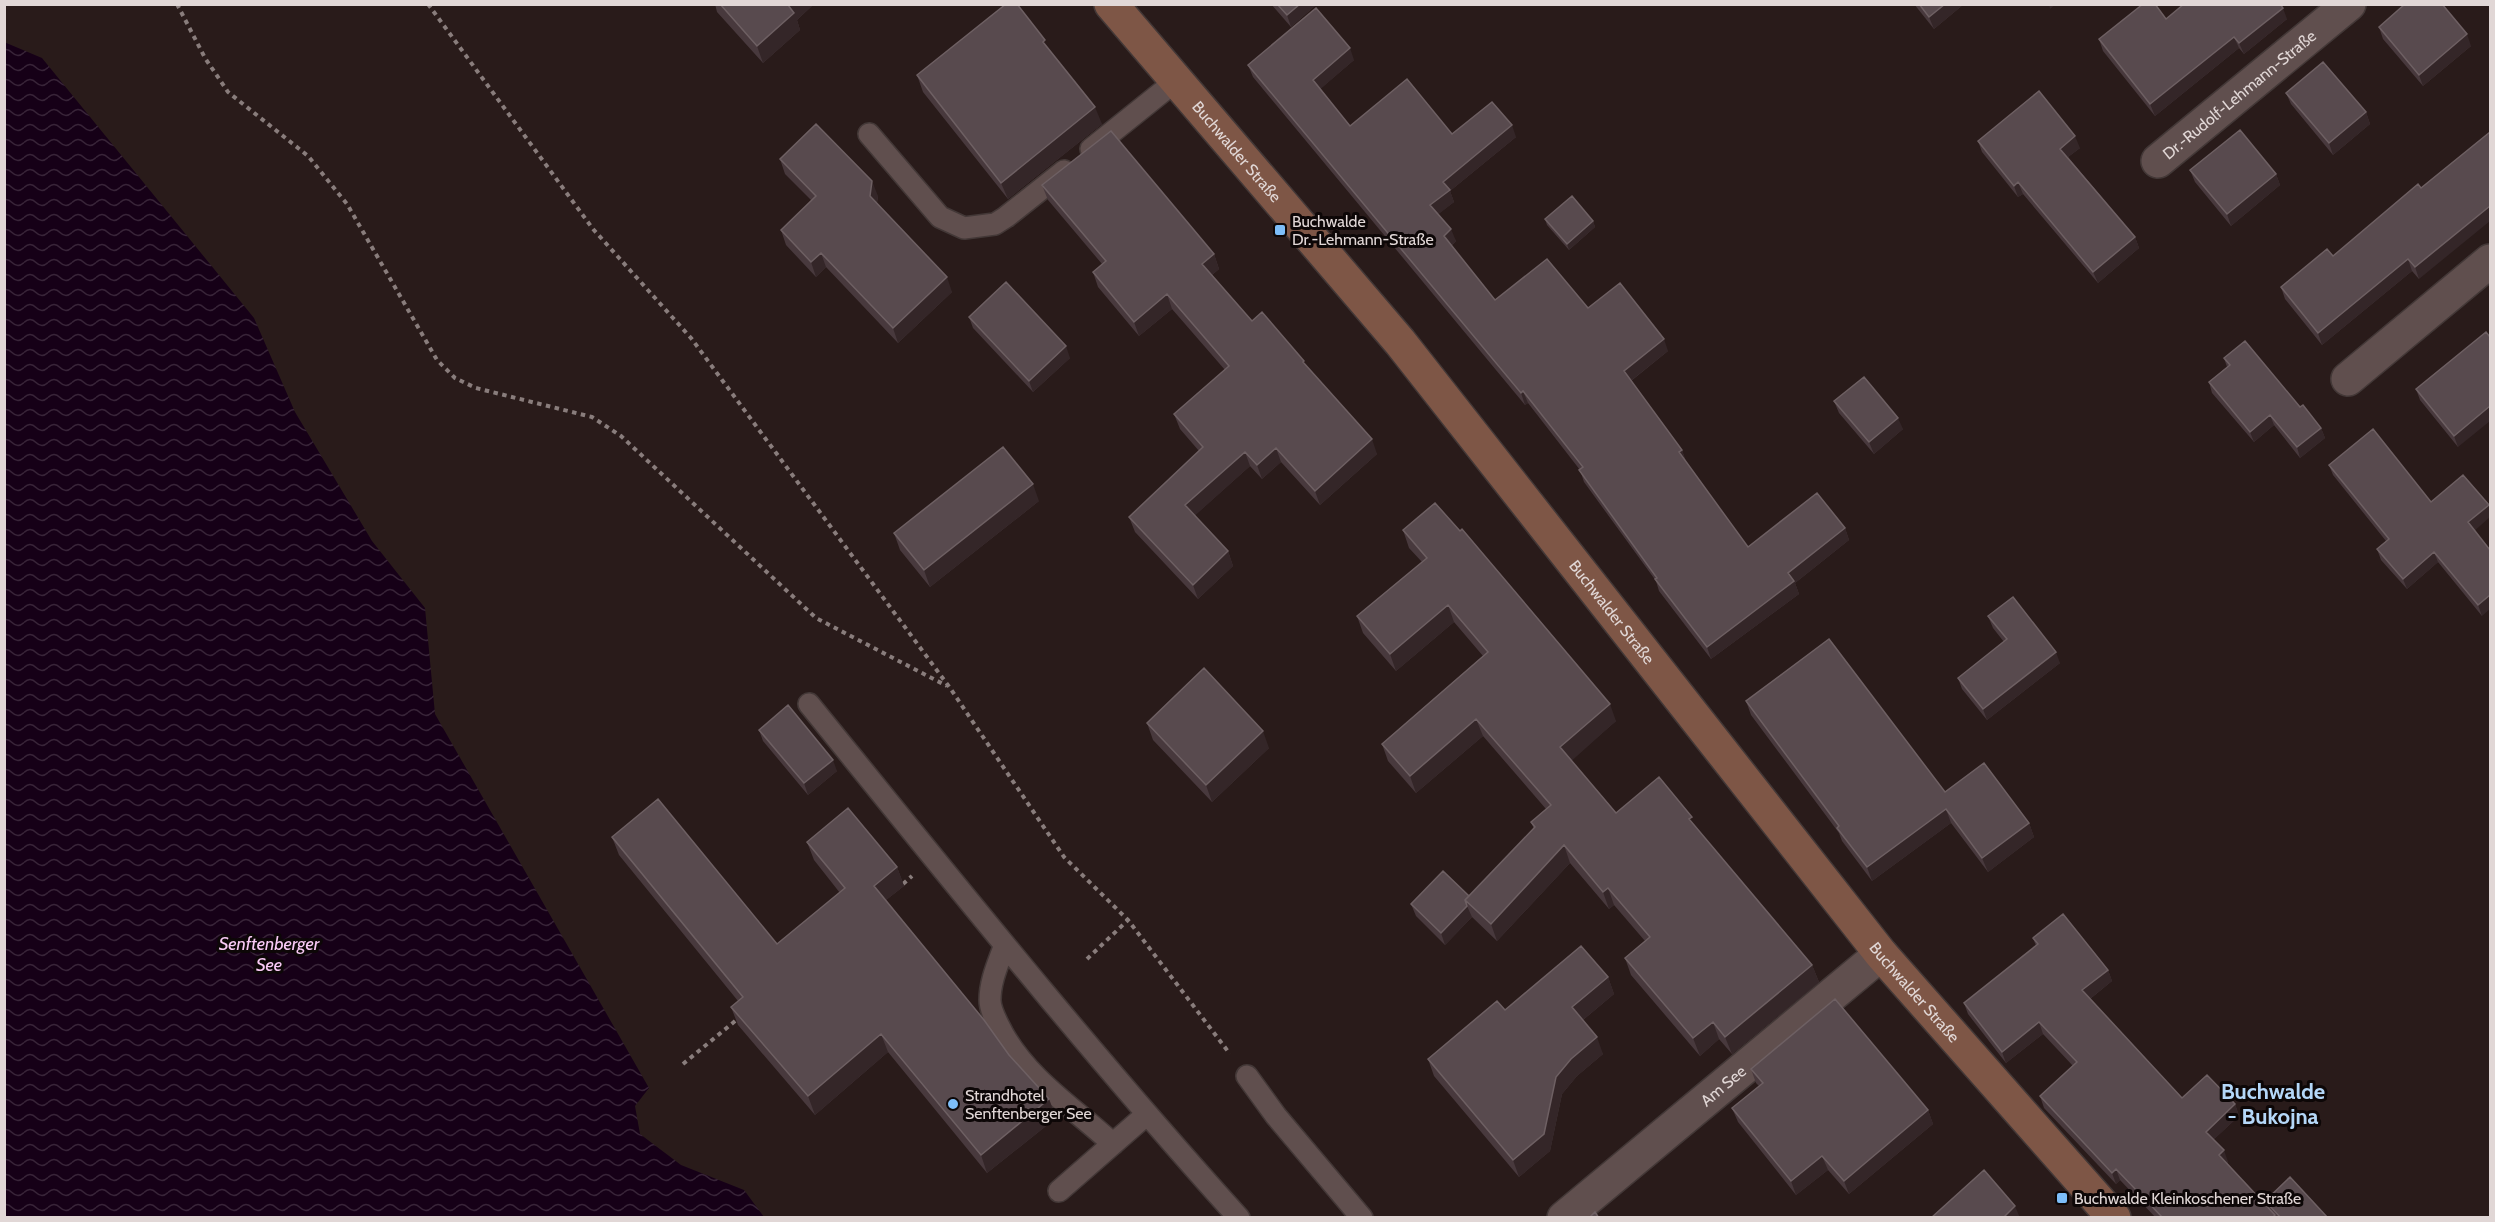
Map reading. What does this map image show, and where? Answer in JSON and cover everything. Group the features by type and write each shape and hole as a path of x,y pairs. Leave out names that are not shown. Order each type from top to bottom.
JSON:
{"street":[{"name":"Buchwalder Straße","path":"1111,4 1400,342 1881,954 2114,1218"},
{"name":"Dr.-Rudolf-Lehmann-Straße","path":"2158,161 2349,4"},
{"path":"2348,379 2490,261"},
{"name":"Am See","path":"1564,1218 1881,954"}],"lane":[{"path":"869,134 940,217 964,228 978,228 995,224 1006,218 1177,80"},
{"path":"809,704 1004,947 1146,1115 1239,1218"},
{"path":"1004,947 991,984 990,1003 997,1023 1014,1053 1032,1074 1113,1144"},
{"path":"1247,1076 1276,1116 1362,1218"},
{"path":"1059,1191 1146,1115"}],"path":[{"path":"177,4 205,58 228,92 308,156 346,204 437,360 455,378 477,388 592,417 621,436 816,618 950,688"},
{"path":"428,4 593,229 691,338 950,688 1064,856 1128,920 1247,1076"},
{"path":"1088,960 1128,920"},
{"path":"683,1065 743,1015"}],"water":[{"name":"Senftenberger See","path":"4,42 42,58 254,318 295,412 372,541 425,608 435,714 649,1088 635,1106 640,1134 681,1165 744,1190 764,1217 5,1217"}],"building":[{"path":"720,4 789,4 794,13 757,46"},
{"path":"1006,4 1017,4 1045,40 1043,42 1095,107 1001,183 917,75"},
{"path":"1277,4 1300,4 1287,15"},
{"path":"1919,4 1945,4 1929,17"},
{"path":"2143,4 2155,4 2166,19 2184,4 2280,4 2283,8 2239,43 2234,37 2150,104 2099,39"},
{"path":"2405,4 2442,4 2467,34 2419,75 2379,27"},
{"path":"1316,8 1350,48 1313,80 1350,126 1407,79 1452,134 1492,102 1512,125 1443,182 1450,190 1430,205 1451,229 1444,236 1495,300 1547,259 1588,308 1620,283 1664,339 1624,371 1682,450 1679,452 1748,547 1817,493 1845,528 1788,573 1794,581 1707,647 1655,579 1657,578 1579,470 1583,467 1523,391 1521,393 1248,65"},
{"path":"2323,62 2366,112 2329,143 2286,93"},
{"path":"2039,91 2075,136 2060,149 2135,237 2093,272 2018,182 2014,186 1978,141"},
{"path":"816,124 872,181 870,196 947,277 893,328 821,253 811,262 781,230 816,196 780,159"},
{"path":"2240,130 2276,174 2227,214 2190,170"},
{"path":"1111,131 1214,254 1202,264 1252,321 1262,312 1372,439 1315,491 1276,448 1257,465 1245,452 1185,505 1228,551 1193,585 1129,517 1203,447 1174,414 1229,366 1167,294 1134,322 1093,272 1106,261 1042,185"},
{"path":"2490,132 2490,206 2415,267 2408,259 2318,333 2281,287 2327,249 2333,256 2418,184 2421,188"},
{"path":"1572,196 1593,221 1567,244 1545,219"},
{"path":"1006,282 1066,346 1029,381 969,317"},
{"path":"2486,332 2490,337 2490,406 2454,436 2416,389"},
{"path":"2245,341 2300,407 2303,405 2321,428 2297,447 2270,415 2250,432 2209,382 2230,365 2224,358"},
{"path":"1864,377 1898,418 1869,442 1834,401"},
{"path":"2373,429 2431,502 2463,475 2489,505 2468,522 2490,550 2490,595 2478,605 2434,552 2403,579 2377,549 2389,539 2329,465"},
{"path":"1003,447 1033,484 924,570 894,533"},
{"path":"1435,503 1460,531 1462,529 1610,704 1560,747 1616,813 1659,777 1692,817 1689,819 1812,965 1725,1037 1713,1022 1693,1038 1625,958 1650,937 1608,888 1603,892 1564,845 1491,924 1465,900 1535,827 1531,822 1551,805 1476,719 1410,776 1382,744 1488,652 1448,605 1390,654 1357,616 1427,558 1403,530"},
{"path":"2013,597 2056,652 1983,709 1958,678 2007,639 1988,616"},
{"path":"1829,639 1945,792 1984,763 2029,823 1982,858 1946,809 1867,867 1746,701"},
{"path":"1204,668 1263,731 1206,785 1147,723"},
{"path":"788,705 833,760 804,783 759,730"},
{"path":"658,799 777,944 845,888 807,842 848,808 897,867 874,886 984,1020 1009,1055 1049,1099 981,1155 881,1034 808,1096 731,1007 743,997 612,837"},
{"path":"1443,871 1469,896 1465,900 1467,906 1441,933 1411,904"},
{"path":"2063,914 2108,970 2082,990 2182,1098 2207,1075 2235,1104 2206,1132 2224,1150 2219,1155 2275,1215 2272,1218 2163,1218 2116,1169 2112,1173 2040,1096 2077,1062 2039,1022 2002,1052 1964,1003 2038,944 2033,938"},
{"path":"1581,946 1608,977 1572,1007 1597,1037 1571,1059 1556,1077 1544,1134 1513,1160 1428,1059 1497,1001 1505,1010"},
{"path":"1835,999 1928,1110 1844,1181 1822,1156 1791,1181 1732,1108 1763,1083 1751,1069"},
{"path":"1984,1170 2015,1206 2003,1218 1931,1218"},
{"path":"2290,1177 2328,1218 2281,1218 2265,1201"},
{"path":"1595,1212 1599,1218 1589,1218"}],"place":[{"name":"Buchwalde Dr.-Lehmann-Straße","path":"1280,230"},
{"name":"Strandhotel Senftenberger See","path":"953,1104"},
{"name":"Buchwalde Kleinkoschener Straße","path":"2062,1198"}],"district":[{"name":"Buchwalde - Bukojna","path":"2273,1104"}]}
